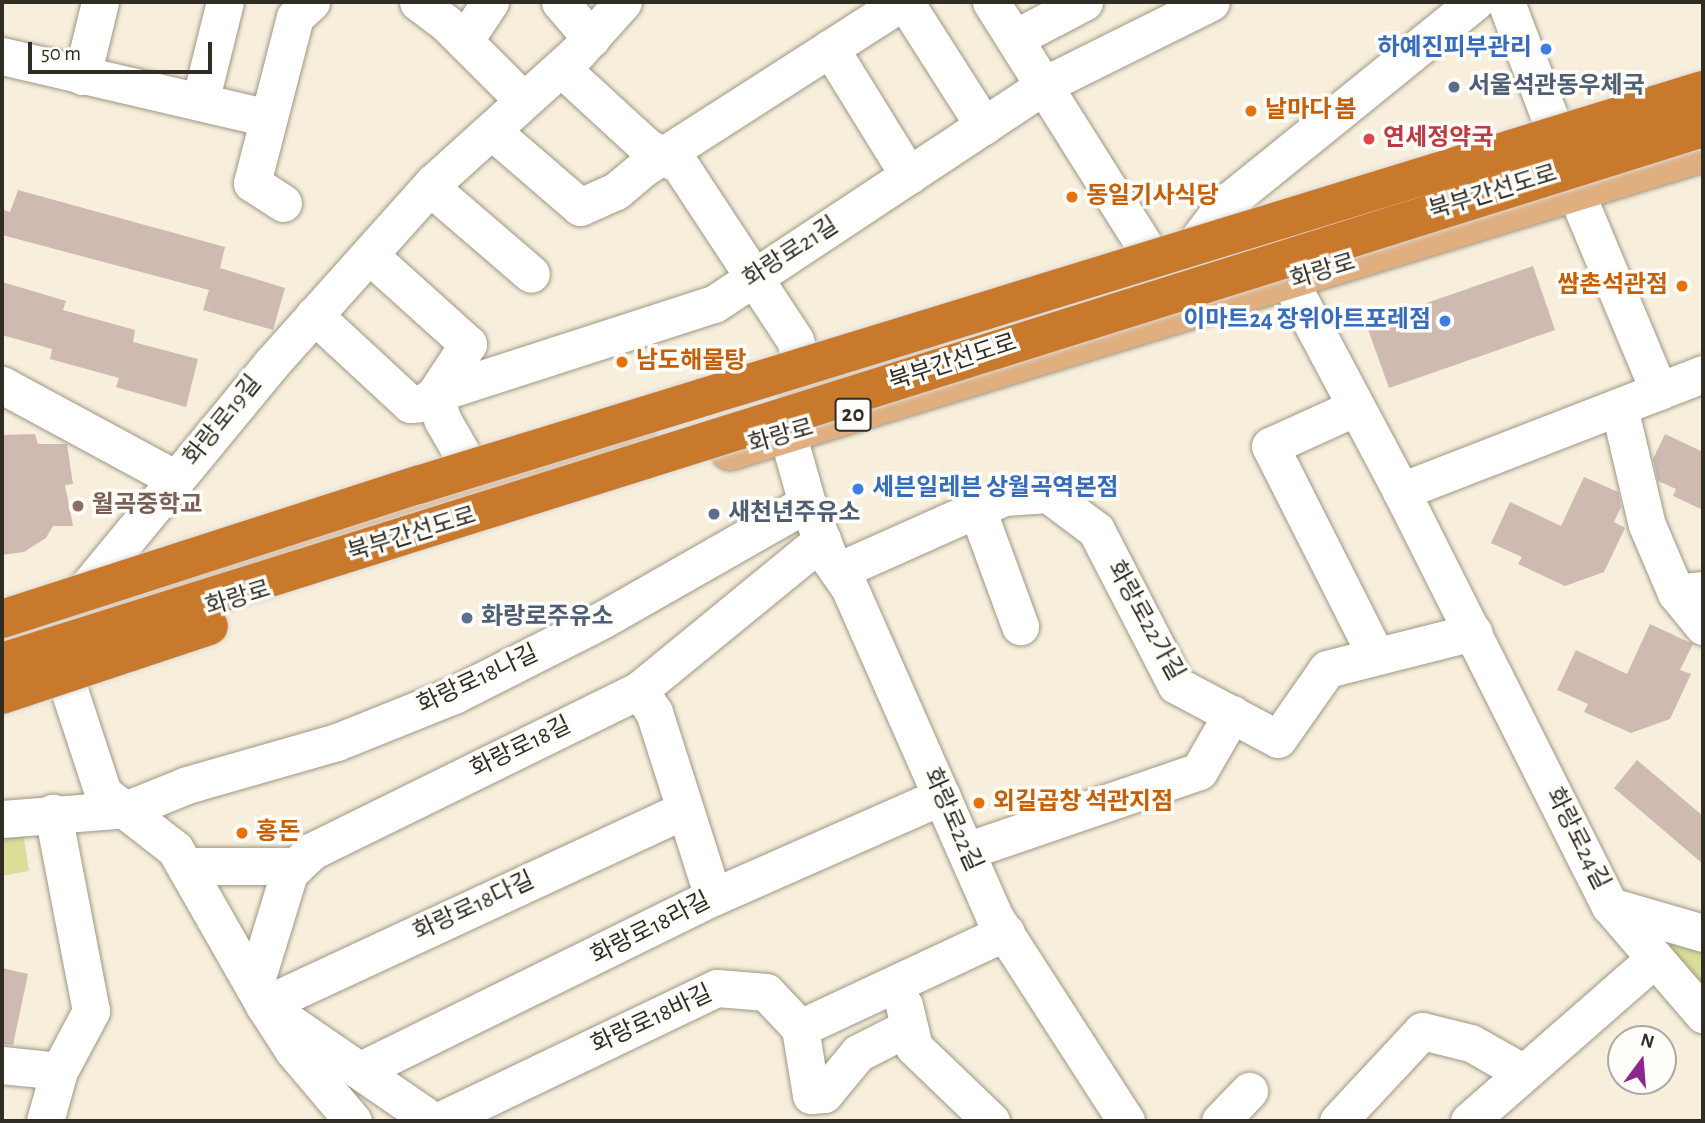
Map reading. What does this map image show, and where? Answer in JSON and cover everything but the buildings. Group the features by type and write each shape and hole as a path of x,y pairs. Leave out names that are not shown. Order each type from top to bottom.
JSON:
{"highway":[{"name":"북부간선도로","path":"2,619 418,485 1703,90"},
{"name":"북부간선도로","path":"2,662 1703,128"},
{"path":"2,592 254,519 418,485"},
{"path":"2,695 291,598 349,555"}],"main road":[{"name":"화랑로","path":"2,673 55,639 481,487 807,381 880,368 1167,281 1703,110"},
{"name":"화랑로","path":"2,641 55,639 788,436 1703,153"},
{"path":"876,408 869,389 880,368"}],"street":[{"path":"82,76 100,2"},
{"path":"200,102 225,2"},
{"path":"283,203 252,183 295,16 311,2"},
{"path":"418,2 464,41 524,101"},
{"path":"464,41 490,2"},
{"path":"560,2 591,38"},
{"name":"화랑로19길","path":"55,639 176,479 314,315 430,187 561,68 623,2"},
{"path":"492,131 580,207 616,191 663,156 903,2 984,127"},
{"path":"991,2 1046,84 1167,281 1224,205 1470,3"},
{"path":"1015,38 1084,2"},
{"name":"화랑로21길","path":"435,394 714,304 1046,84 1210,2"},
{"path":"1506,2 1563,153"},
{"path":"831,48 909,176"},
{"path":"2,56 268,118"},
{"path":"561,68 663,156"},
{"name":"화랑로","path":"663,156 680,165 755,275 794,340 807,381"},
{"path":"430,187 531,274"},
{"path":"1576,193 1659,391"},
{"path":"314,315 410,404 424,403 435,394 468,344 369,255"},
{"name":"화랑로24길","path":"1290,282 1401,491 1610,906 1703,1014"},
{"path":"1401,491 1703,374"},
{"path":"2,385 176,479"},
{"path":"435,394 442,419 481,487"},
{"path":"1356,407 1270,446 1375,654"},
{"path":"1619,407 1647,525 1690,591 1703,626"},
{"name":"화랑로22길","path":"788,436 807,503 830,555 849,587 994,916 1126,1121"},
{"name":"화랑로22가길","path":"830,555 977,509 1004,497 1048,494 1096,530 1176,685 1278,739 1327,669 1375,654 1473,632"},
{"name":"화랑로18나길","path":"128,809 187,785 337,742 454,695 601,620 807,503"},
{"path":"977,509 1020,626"},
{"name":"화랑로18길","path":"296,866 312,851 639,690 830,555"},
{"path":"55,639 103,793 128,809 175,849 293,1050 353,1121"},
{"path":"639,690 654,712 713,897"},
{"path":"966,851 1199,771 1232,714"},
{"name":"화랑로18라길","path":"363,1069 713,897 942,796"},
{"path":"2,818 128,809"},
{"name":"화랑로18다길","path":"259,996 685,810"},
{"path":"45,1121 59,1071 91,1011 52,813"},
{"path":"185,866 296,866"},
{"path":"259,996 289,873 296,866"},
{"path":"1610,906 1703,933"},
{"path":"909,1027 858,1053 824,1094 811,1095 800,1028 1006,932"},
{"path":"1469,1121 1655,957"},
{"path":"899,984 914,1047 972,1116"},
{"name":"화랑로18바길","path":"439,1121 717,988 766,992 800,1028"},
{"path":"259,996 433,1121"},
{"path":"1338,1121 1422,1031 1471,1043 1522,1072"},
{"path":"2,1065 59,1071"},
{"path":"1220,1121 1249,1091"},
{"path":"371,1121 398,1095"}],"green space":[{"path":"23,832 29,871 2,876 2,833"},
{"path":"1610,906 1703,933 1703,1014"}],"place":[{"name":"하예진피부관리","path":"1546,49"},
{"name":"서울석관동우체국","path":"1454,87"},
{"name":"날마다 봄","path":"1251,111"},
{"name":"연세정약국","path":"1369,139"},
{"name":"동일기사식당","path":"1072,197"},
{"name":"쌈촌석관점","path":"1682,286"},
{"name":"이마트24 장위아트포레점","path":"1445,321"},
{"name":"남도해물탕","path":"622,362"},
{"name":"세븐일레븐 상월곡역본점","path":"858,489"},
{"name":"월곡중학교","path":"78,506"},
{"name":"새천년주유소","path":"714,514"},
{"name":"화랑로주유소","path":"467,618"},
{"name":"외길곱창 석관지점","path":"979,803"},
{"name":"홍돈","path":"242,833"}]}
